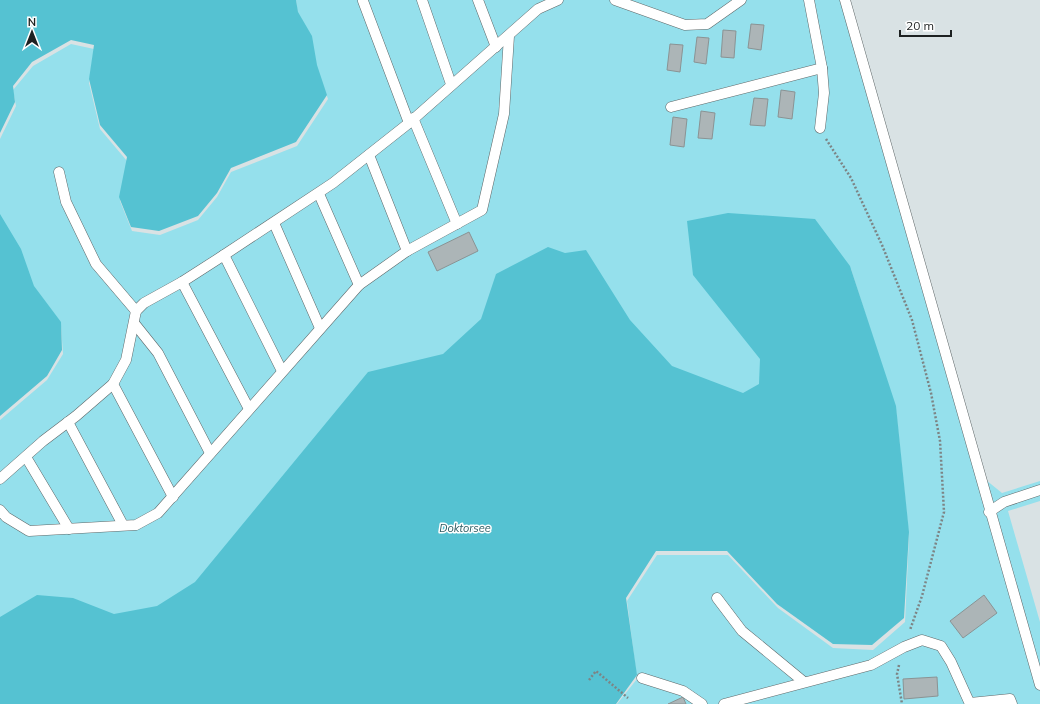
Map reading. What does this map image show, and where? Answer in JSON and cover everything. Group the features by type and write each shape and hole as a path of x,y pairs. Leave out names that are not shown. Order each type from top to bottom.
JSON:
{"lane":[{"path":"363,0 411,120 457,224"},
{"path":"422,0 451,84"},
{"path":"478,0 496,47"},
{"path":"0,479 113,384 126,360 136,311 144,303 224,256 319,194 411,120 451,84 509,36 536,5 558,0"},
{"path":"615,0 685,25 707,24 741,0"},
{"path":"809,0 822,68 824,93 820,128"},
{"path":"844,0 989,512 1040,684"},
{"path":"0,510 6,517 29,531 136,525 158,513 359,285 407,251 482,210 504,114 509,36"},
{"path":"671,107 822,68"},
{"path":"369,154 407,251"},
{"path":"59,172 66,202 96,264 136,311"},
{"path":"319,194 359,285"},
{"path":"274,223 320,328"},
{"path":"224,256 282,371"},
{"path":"182,282 249,410"},
{"path":"134,323 158,353 210,453"},
{"path":"113,384 173,497"},
{"path":"68,422 123,525"},
{"path":"26,456 69,529"},
{"path":"989,512 1004,502 1040,490"},
{"path":"717,598 742,631 804,682"},
{"path":"724,704 871,665 904,647 922,640 941,646 951,662 970,704 1010,699 1012,704"},
{"path":"642,678 683,691 702,704"}],"path":[{"path":"820,128 851,178 882,245 912,320 931,393 940,440 944,512 922,596 904,647 897,674 902,704"},
{"path":"589,680 596,671 628,698"}],"shaded area":[{"path":"296,0 849,0 986,480 1002,493 1040,481 1040,501 1008,511 1040,622 1040,704 617,704 637,679 627,601 657,555 728,555 778,608 833,648 873,650 905,622 909,536 896,410 851,269 767,360 767,387 745,401 481,323 195,585 158,609 114,618 0,621 0,420 47,380 63,354 61,326 35,290 0,217 0,139 16,106 13,90 33,66 71,44 94,49 89,83 100,129 127,161 120,201 132,231 160,235 198,220 217,197 231,172 297,146 328,99 298,16"}],"water":[{"path":"0,0 296,0 298,12 312,36 317,65 327,95 296,142 231,168 217,193 198,216 159,231 131,227 119,197 127,157 100,125 89,79 94,45 71,40 32,62 13,86 15,102 0,133"},
{"name":"Doktorsee","path":"728,213 815,219 850,266 896,406 909,532 904,618 872,645 833,644 777,604 727,551 656,551 626,598 637,675 616,704 0,704 0,617 37,595 73,598 114,614 157,606 195,582 368,372 443,354 481,319 496,274 548,247 565,253 586,250 630,320 672,366 743,393 759,384 760,359 693,275 687,221"},
{"path":"0,214 21,249 34,286 61,322 62,350 47,376 0,416"}],"building":[{"path":"751,24 764,25 761,50 748,48"},
{"path":"723,30 736,31 734,58 721,57"},
{"path":"697,37 709,38 706,64 694,62"},
{"path":"670,44 683,45 680,72 667,70"},
{"path":"781,90 795,92 792,119 778,117"},
{"path":"754,98 768,99 765,126 750,125"},
{"path":"701,111 715,113 712,139 698,138"},
{"path":"673,117 687,119 684,147 670,145"},
{"path":"469,232 478,251 437,271 428,252"},
{"path":"984,595 997,613 963,638 950,621"},
{"path":"937,677 938,696 904,699 903,679"},
{"path":"683,697 686,704 668,704"}]}
